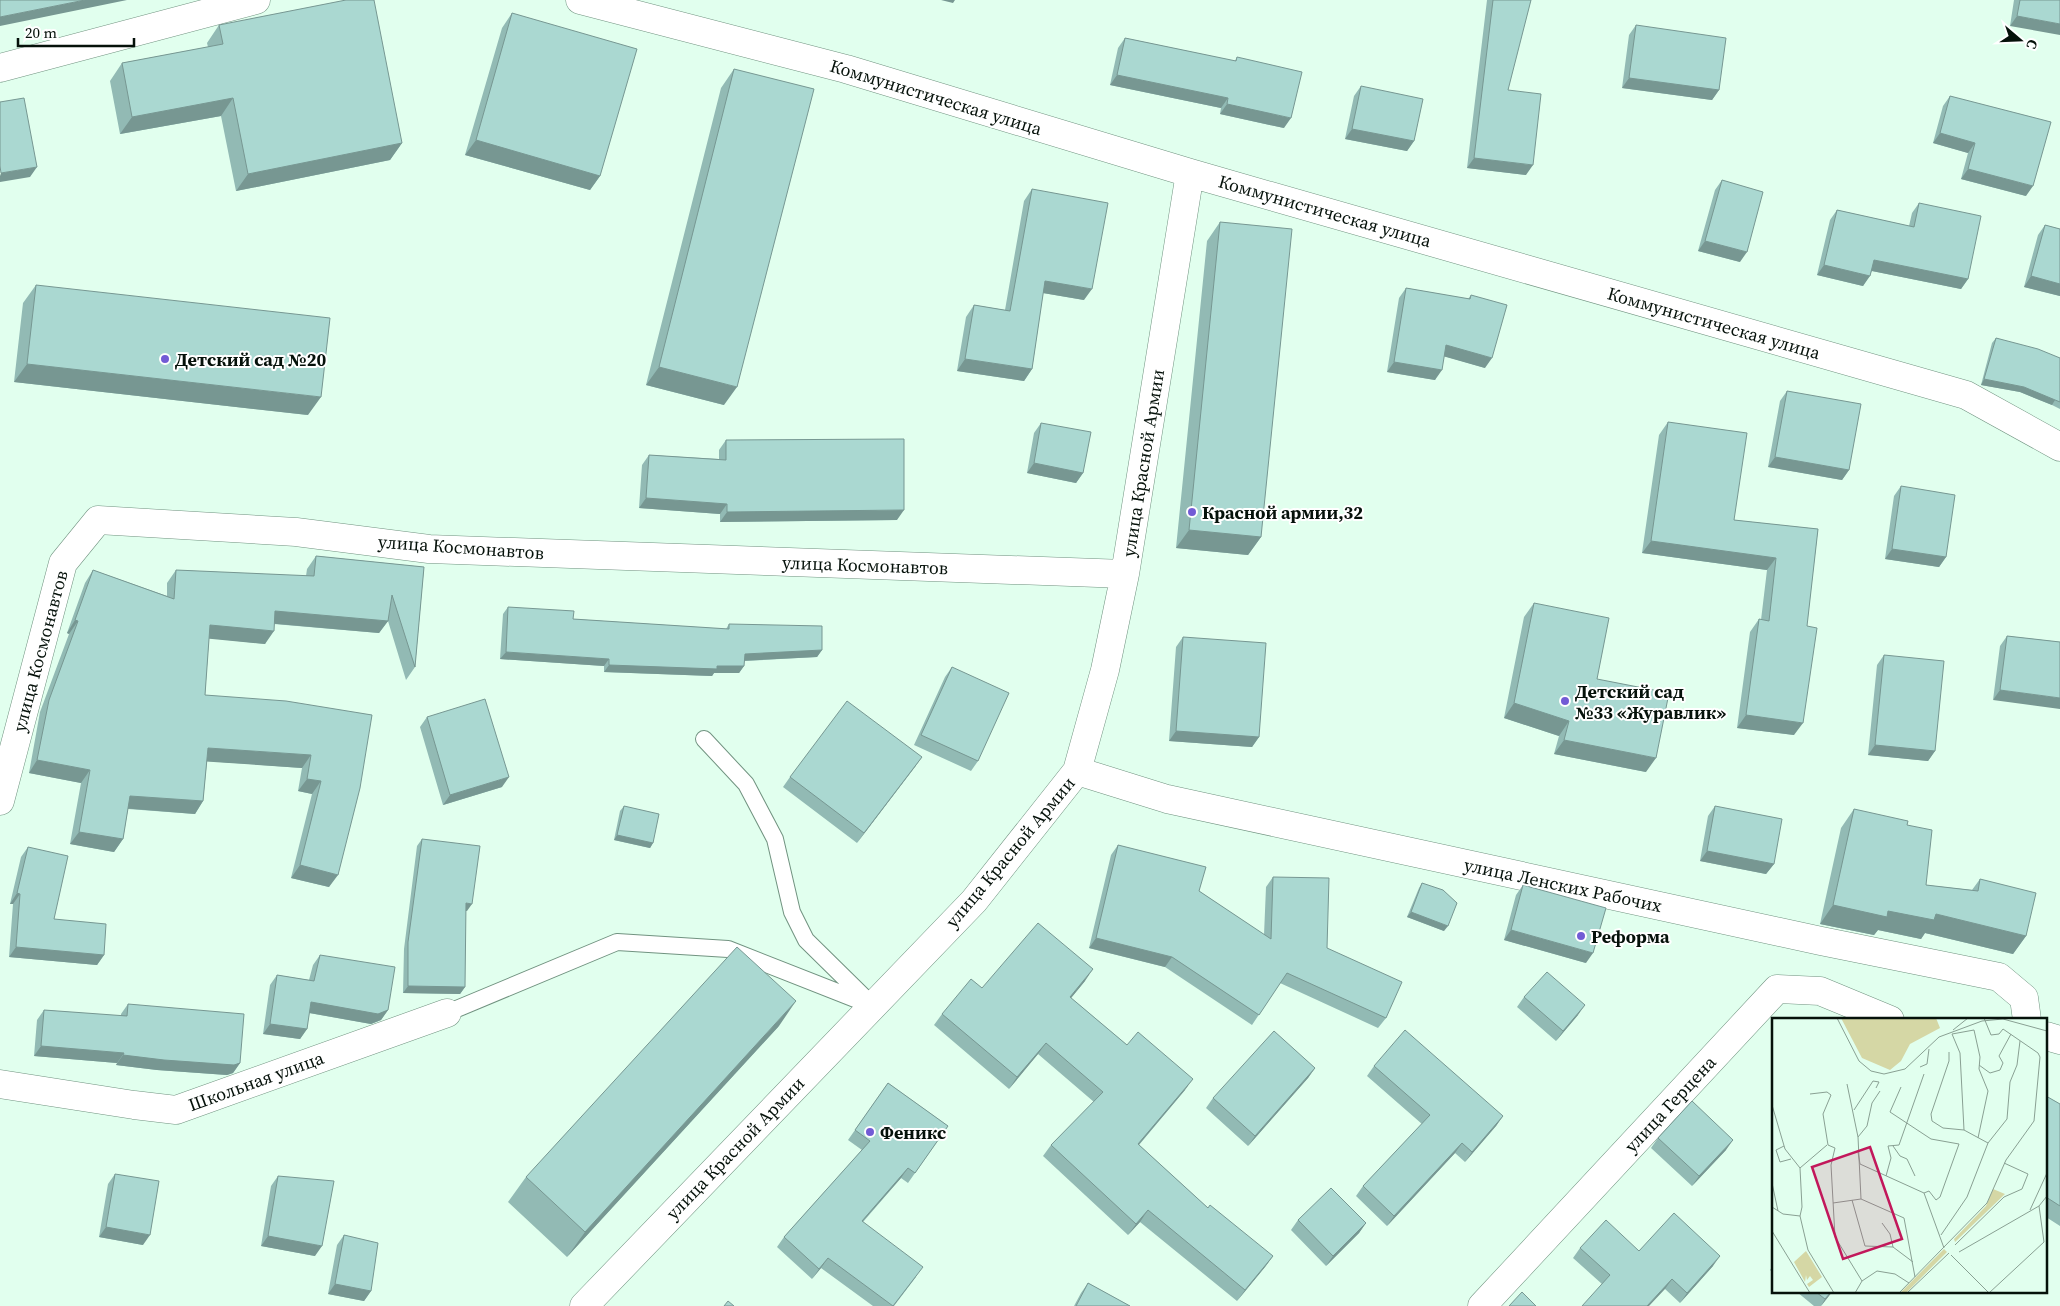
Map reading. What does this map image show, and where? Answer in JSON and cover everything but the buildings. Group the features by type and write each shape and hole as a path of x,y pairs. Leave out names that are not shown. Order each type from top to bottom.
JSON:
{"street":[{"path":"0,68 256,0"},
{"name":"Коммунистическая улица","path":"580,0 846,69 1190,173 1966,395 2060,447"},
{"name":"улица Красной Армии","path":"584,1306 974,901 1077,771 1105,670 1126,574 1190,173"},
{"name":"улица Космонавтов","path":"0,801 63,564 98,520 296,532 429,549 1126,574"},
{"name":"улица Ленских Рабочих","path":"1077,771 1166,799 1821,941 2000,977 2024,998 2027,1018"},
{"name":"улица Герцена","path":"1482,1306 1777,989 1820,991 1885,1018"},
{"name":"Школьная улица","path":"0,1084 176,1110 447,1013"}],"lane":[{"path":"704,739 746,784 776,839 792,912 806,940 873,1006"},
{"path":"447,1013 617,942 728,949 873,1006"}],"place":[{"name":"Детский сад №20","path":"165,359"},
{"name":"Красной армии,32","path":"1192,512"},
{"name":"Детский сад №33 «Журавлик»","path":"1565,701"},
{"name":"Реформа","path":"1581,936"},
{"name":"Феникс","path":"870,1132"}]}
